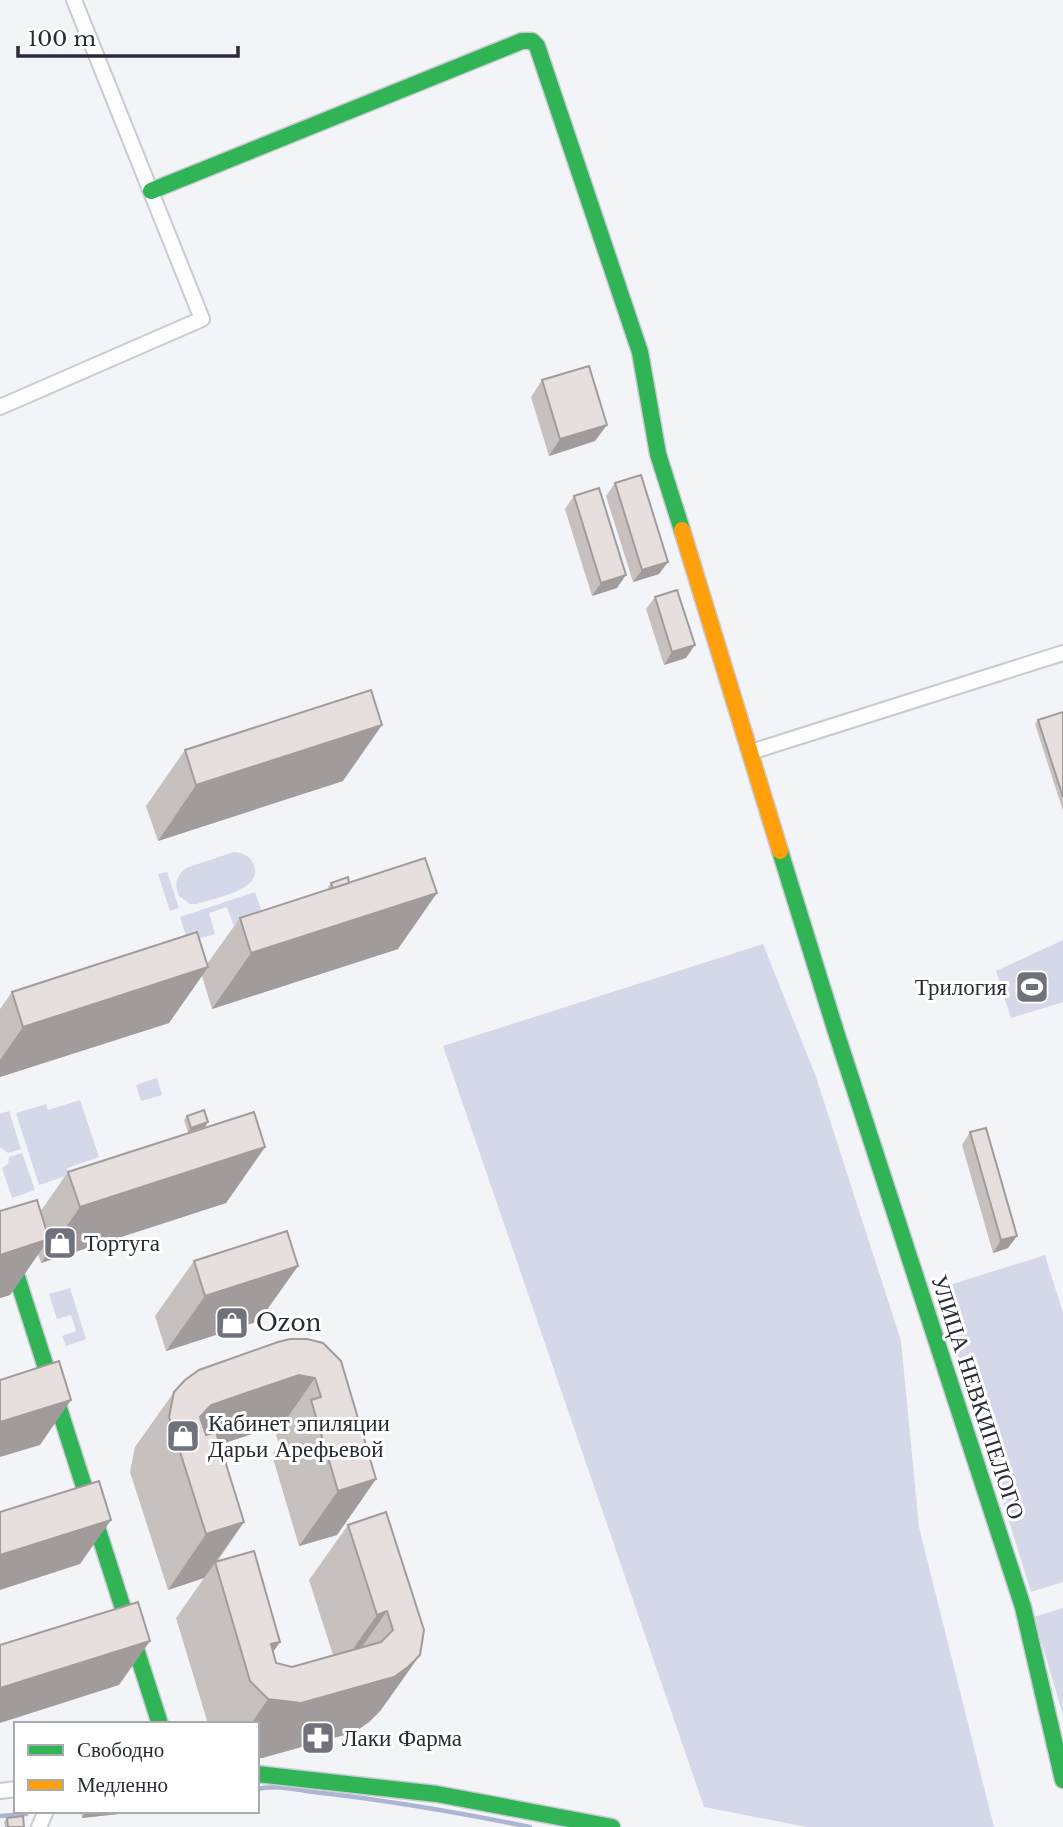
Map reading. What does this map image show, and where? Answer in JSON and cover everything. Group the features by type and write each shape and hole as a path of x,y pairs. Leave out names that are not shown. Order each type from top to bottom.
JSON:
{"street":[{"path":"0,407 202,318 74,0"},
{"name":"УЛИЦА НЕВКИПЕЛОГО","path":"151,191 522,41 532,41 537,46 640,352 658,454 836,1032 1023,1607 1063,1780"},
{"path":"751,752 1063,653"},
{"path":"0,1224 159,1722"},
{"path":"259,1774 437,1794 612,1827"}],"shaded area":[{"path":"234,852 245,855 253,863 253,880 246,886 226,896 197,904 190,904 179,896 177,881 186,868"},
{"path":"167,872 179,908 170,911 158,874"},
{"path":"255,892 264,918 234,927 227,907 209,913 215,934 188,942 180,917"},
{"name":"Трилогия","path":"1063,940 1063,1002 1011,1018 996,971"},
{"path":"763,944 816,1077 901,1341 919,1527 994,1827 807,1827 704,1807 443,1046"},
{"path":"157,1078 162,1095 141,1101 136,1085"},
{"path":"80,1100 99,1157 67,1168 69,1175 39,1185 16,1113 46,1104 48,1110"},
{"path":"9,1111 21,1149 8,1153 0,1147 0,1114"},
{"path":"22,1153 35,1190 12,1198 2,1168 8,1164 9,1157"},
{"path":"1045,1255 1063,1313 1063,1582 1031,1592 937,1289"},
{"path":"70,1288 86,1339 66,1346 62,1336 76,1331 71,1315 57,1319 49,1294"},
{"path":"1063,1608 1063,1715 1034,1617"}],"building":[{"path":"589,366 607,425 560,439 542,380"},
{"path":"641,475 668,562 642,570 615,483"},
{"path":"599,488 626,575 601,583 574,496"},
{"path":"677,590 695,645 672,652 655,597"},
{"path":"371,690 382,725 196,785 185,750"},
{"path":"1063,712 1063,797 1038,720"},
{"path":"425,858 437,893 251,953 240,918"},
{"path":"348,877 349,883 333,888 331,883"},
{"path":"197,932 208,967 23,1027 12,992"},
{"path":"204,1110 208,1122 191,1128 187,1116"},
{"path":"254,1112 265,1147 80,1207 68,1172"},
{"path":"986,1128 1017,1236 1001,1240 970,1132"},
{"path":"37,1200 49,1239 0,1255 0,1211"},
{"path":"287,1231 298,1266 205,1296 194,1261"},
{"path":"290,1339 323,1343 341,1361 376,1479 338,1491 311,1400 321,1397 315,1378 299,1375 211,1405 200,1417 206,1435 216,1432 244,1522 206,1534 169,1417 174,1392 199,1370"},
{"path":"59,1361 71,1400 0,1422 0,1380"},
{"path":"99,1481 111,1520 0,1555 0,1512"},
{"path":"386,1512 424,1630 420,1655 394,1677 301,1703 268,1699 250,1681 215,1562 254,1551 280,1642 271,1644 276,1663 292,1667 381,1642 393,1630 387,1611 377,1615 348,1525"},
{"path":"138,1602 150,1641 0,1688 0,1645"},
{"path":"23,1816 24,1827 8,1827 7,1818"}],"waterway":[{"path":"259,1789 281,1788 374,1800 530,1827"},
{"path":"0,1816 26,1814"}],"traffic: fast":[{"path":"151,191 522,41 532,41 537,46 640,352 658,454 682,530"},
{"path":"780,851 1023,1607 1063,1780"},
{"path":"0,1224 159,1722"},
{"path":"259,1774 437,1794 612,1827"}],"traffic: slow":[{"path":"682,530 780,851"}],"place":[{"name":"Трилогия","path":"1032,987"},
{"name":"Тортуга","path":"60,1243"},
{"name":"Ozon","path":"232,1323"},
{"name":"Кабинет эпиляции Дарьи Арефьевой","path":"183,1436"},
{"name":"Лаки Фарма","path":"318,1738"}]}
